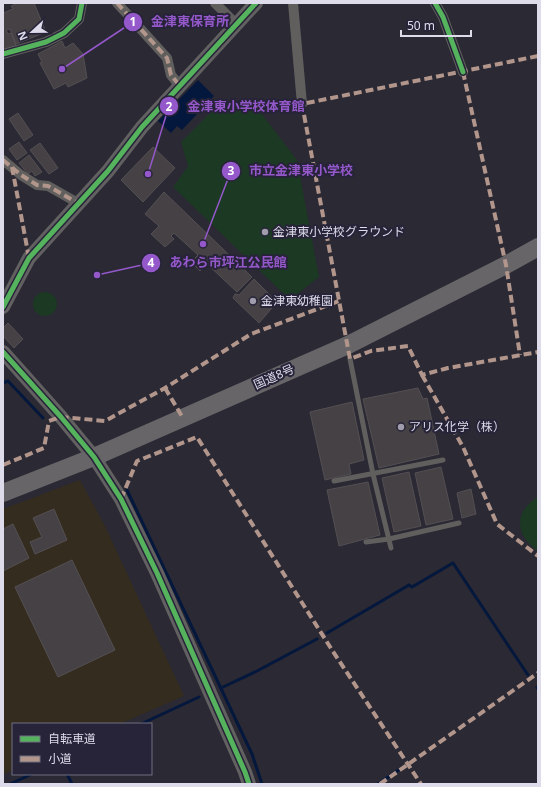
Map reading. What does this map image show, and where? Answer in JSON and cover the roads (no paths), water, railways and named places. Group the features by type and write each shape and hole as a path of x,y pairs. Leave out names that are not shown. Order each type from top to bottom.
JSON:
{"highway":[{"name":"国道8号","path":"3,493 94,457 348,344 506,265 538,247"}],"street":[{"path":"3,54 46,42 64,33 79,19 82,3"},
{"path":"117,3 167,58 171,75 180,86"},
{"path":"215,3 236,24"},
{"path":"3,307 29,258 108,171 142,127 256,3"},
{"path":"293,3 302,104"},
{"path":"435,3 443,17 463,72"},
{"path":"3,160 21,175 37,185 48,186 78,203"},
{"path":"3,352 61,417 94,457 121,499 154,566 249,784"}],"lane":[{"path":"350,359 373,474 391,548"},
{"path":"334,481 444,460"},
{"path":"366,542 390,539 459,523"}],"water":[{"path":"198,80 214,96 182,130 177,126 171,133 158,121"}],"waterway":[{"path":"3,383 8,381 43,418"},
{"path":"127,490 252,754 262,784"},
{"path":"327,633 409,585 412,587 453,563 528,675"},
{"path":"221,688 257,671 317,639"},
{"path":"143,723 199,697"},
{"path":"378,784 403,767"},
{"path":"10,784 30,775"},
{"path":"68,775 72,784"}],"place":[{"name":"金津東保育所","path":"62,69"},
{"name":"金津東小学校体育館","path":"148,174"},
{"name":"金津東小学校グラウンド","path":"265,232"},
{"name":"市立金津東小学校","path":"203,244"},
{"name":"あわら市坪江公民館","path":"97,275"},
{"name":"金津東幼稚園","path":"253,301"},
{"name":"アリス化学（株）","path":"401,427"}]}
